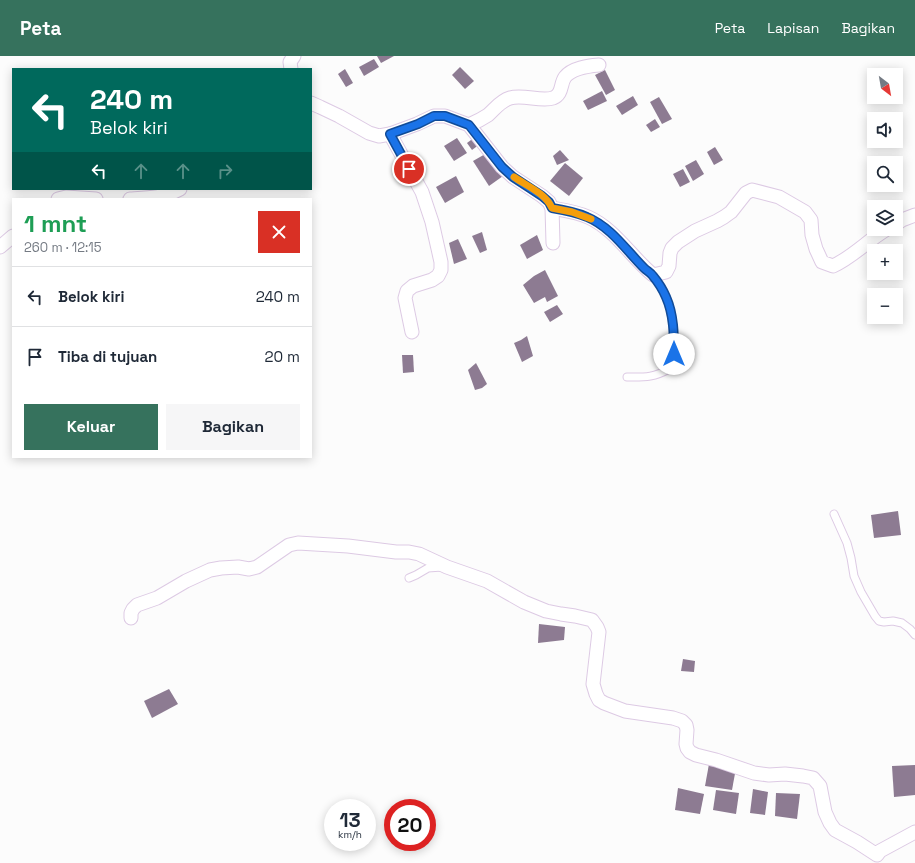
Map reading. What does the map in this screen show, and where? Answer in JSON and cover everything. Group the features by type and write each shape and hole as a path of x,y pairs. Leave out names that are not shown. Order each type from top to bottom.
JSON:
{"street":[{"path":"291,68 290,62 294,56"},
{"path":"469,125 479,121 511,97 553,98 562,89 565,77 581,68 599,64"},
{"path":"312,103 379,136 390,134 418,124 434,116 445,116 469,125 502,167 513,177 549,202 552,208 553,243"},
{"path":"390,134 422,192 432,222 441,262 441,270 438,276 432,280 413,286 407,291 405,298 412,332"},
{"path":"144,198 158,197 178,190"},
{"path":"552,208 588,217 602,225 644,268 653,275 666,272 669,266 670,253 672,248 678,242 695,231 724,217 731,212 746,193 752,190 779,197 805,212 811,220 812,234 816,249 822,262 833,266 842,262 876,236"},
{"path":"62,198 81,198"},
{"path":"903,220 915,215"},
{"path":"0,247 12,237"},
{"path":"131,618 131,613 137,606 157,598 186,581 210,570 238,567 249,569 257,567 289,545 298,543 348,546 419,554 447,567 487,581 512,596 546,611 592,620 599,632 593,684 599,700 625,711 673,718 682,721 686,725 687,730 687,748 690,752 696,755 754,773 769,775 785,774 813,778 820,786 825,812 835,830 857,842 875,859 880,851 915,832"}],"lane":[{"path":"627,377 648,377 660,374 669,369 674,354 671,315 662,288 653,275"},
{"path":"834,514 848,543 852,558 854,576 861,592 875,616 880,621 902,623 915,635"},
{"path":"409,578 428,568 447,567"}],"building":[{"path":"377,56 394,56 381,63"},
{"path":"374,59 379,67 364,76 359,67"},
{"path":"460,67 474,81 465,89 452,75"},
{"path":"345,69 353,83 346,87 338,74"},
{"path":"605,70 615,90 606,95 595,75"},
{"path":"602,91 607,101 588,110 583,101"},
{"path":"633,96 638,105 622,115 616,106"},
{"path":"659,97 672,119 662,124 650,102"},
{"path":"655,119 660,127 651,132 646,125"},
{"path":"475,137 480,144 472,150 467,143"},
{"path":"457,138 467,153 454,161 444,146"},
{"path":"715,147 723,160 714,165 707,152"},
{"path":"560,150 569,160 557,165 553,156"},
{"path":"487,153 503,176 489,186 473,161"},
{"path":"696,160 704,174 693,181 685,166"},
{"path":"565,163 583,178 569,196 550,181"},
{"path":"683,169 690,182 680,187 673,174"},
{"path":"456,176 464,192 445,203 436,187"},
{"path":"482,232 487,250 480,253 472,236"},
{"path":"537,235 543,250 527,259 520,245"},
{"path":"458,239 467,259 454,264 449,243"},
{"path":"545,270 558,296 547,302 545,297 534,303 523,285 534,276"},
{"path":"557,305 563,314 550,322 544,312"},
{"path":"527,336 533,356 522,362 514,343"},
{"path":"402,355 413,355 414,372 403,373"},
{"path":"476,363 487,384 482,388 475,390 468,370"},
{"path":"898,511 901,535 874,538 871,515"},
{"path":"539,624 565,627 564,640 538,643"},
{"path":"683,659 695,661 694,672 681,671"},
{"path":"169,689 178,704 152,718 144,701"},
{"path":"709,764 736,768 732,790 705,786"},
{"path":"915,765 915,795 894,797 892,766"},
{"path":"678,788 704,794 700,814 675,810"},
{"path":"753,789 768,792 765,815 750,813"},
{"path":"716,790 739,793 736,814 713,810"},
{"path":"776,793 800,794 797,819 775,816"}],"slow traffic":[{"path":"514,177 542,196 549,202 552,208 572,212 591,219"}],"route":[{"path":"409,169 390,134 418,124 434,116 445,116 469,125 502,167 513,177 542,196 549,202 552,208 588,217 602,225 644,268 653,275 662,288 671,315 674,354"}]}
